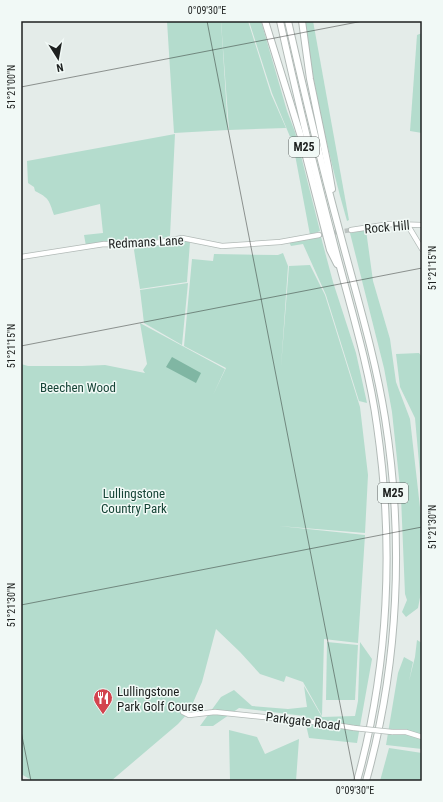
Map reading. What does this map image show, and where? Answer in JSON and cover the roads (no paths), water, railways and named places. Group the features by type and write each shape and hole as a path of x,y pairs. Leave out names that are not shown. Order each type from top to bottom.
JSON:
{"highway":[{"name":"M25","path":"265,21 301,137 330,250 342,274"},
{"name":"M25","path":"280,21 312,158 363,354 373,400 383,472 387,571 382,644 372,717 357,781"},
{"name":"M25","path":"288,21 334,209 376,369 388,442 394,509 395,579 390,659 379,725 366,781"},
{"name":"M25","path":"302,21 310,79 328,166 334,209"}],"street":[{"name":"Rock Hill","path":"351,230 390,224 422,225"},
{"path":"407,224 422,249"},
{"name":"Redmans Lane","path":"21,257 104,244 145,245 182,238 222,246 280,242 319,235"},
{"name":"Parkgate Road","path":"184,712 189,715 215,712 323,723 354,728 406,732 422,737"}],"tunnel":[{"path":"319,235 351,230"}],"place":[{"name":"Lullingstone Park Golf Course","path":"103,715"}],"park label":[{"name":"Beechen Wood","path":"78,387"},
{"name":"Lullingstone Country Park","path":"134,500"}]}
